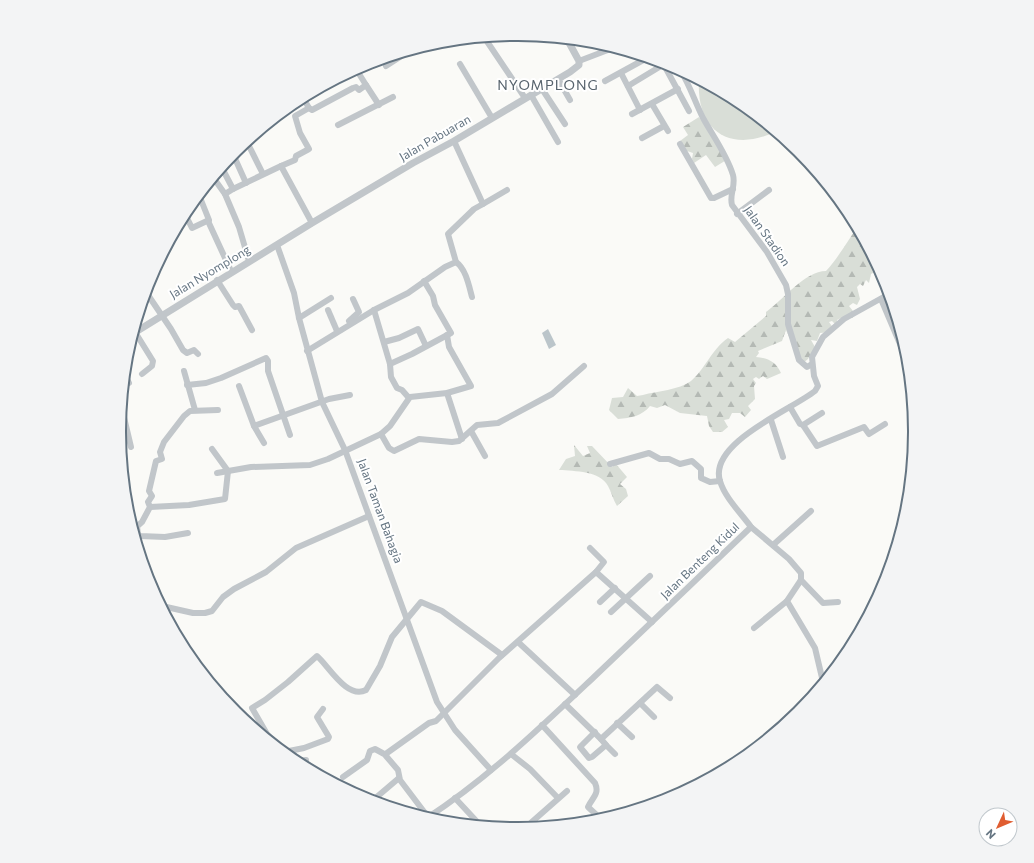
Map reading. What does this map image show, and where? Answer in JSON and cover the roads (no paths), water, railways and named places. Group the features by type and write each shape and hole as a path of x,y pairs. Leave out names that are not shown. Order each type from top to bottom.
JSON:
{"street":[{"path":"488,42 528,97 558,142"},
{"path":"570,44 579,61 604,51"},
{"path":"386,66 393,61"},
{"name":"Jalan Pabuaran","path":"277,245 413,163 454,142 542,89 576,67 579,61"},
{"path":"605,81 641,61"},
{"path":"460,64 492,118"},
{"path":"628,86 658,68"},
{"path":"669,72 689,111"},
{"path":"621,73 640,110"},
{"path":"359,75 379,105"},
{"path":"558,79 570,100"},
{"name":"Jalan Stadion","path":"686,79 691,87 703,117 712,131 734,177 731,201 737,214 767,252 786,285 788,294 788,324 801,363 806,366 812,364"},
{"path":"225,194 263,174 295,160 296,156 309,149 300,133 295,116 309,108 312,110 353,88 356,87 359,90 366,86"},
{"path":"542,89 566,124"},
{"path":"632,114 678,89"},
{"path":"338,125 392,97"},
{"path":"306,103 309,108"},
{"path":"642,138 666,128 652,104"},
{"path":"454,142 483,204"},
{"path":"680,144 711,198 733,189"},
{"path":"250,147 263,174"},
{"path":"236,160 246,183"},
{"path":"281,166 312,223"},
{"path":"224,173 233,189"},
{"path":"217,182 225,194 239,227 248,261"},
{"path":"472,297 466,277 461,267 456,262 448,234 474,209 507,190"},
{"path":"737,214 769,190"},
{"path":"202,201 210,218 208,221 231,271"},
{"path":"188,221 192,228 208,221"},
{"name":"Jalan Nyomplong","path":"141,328 231,271 277,245"},
{"name":"Jalan Taman Bahagia","path":"277,245 294,292 307,350 322,402 345,450 437,702 467,745 491,770"},
{"path":"307,350 374,310 408,293 445,267 456,262"},
{"path":"217,280 233,305 235,307 239,306 252,330"},
{"path":"390,364 451,333 435,305 433,296 424,281"},
{"path":"610,464 648,453 661,459 669,459 680,464 692,461 701,469 701,478 710,482 720,481 720,470 730,449 748,432 771,420 817,389 818,386 812,364 814,351 828,330 863,306 884,297"},
{"path":"150,298 183,350 187,353 194,350 198,354"},
{"path":"299,318 331,298"},
{"path":"307,350 337,331 359,312 353,299"},
{"path":"881,299 894,329"},
{"path":"328,310 337,331"},
{"path":"374,310 390,364 390,377 394,385 402,390 409,398"},
{"path":"384,342 399,338 418,329 426,346"},
{"path":"217,473 251,467 310,465 328,459 381,434 390,426 409,398 447,393 472,386 450,346 447,335"},
{"path":"138,338 154,364 142,374"},
{"path":"187,384 216,380 266,358 268,361 268,371 290,435"},
{"path":"381,434 389,448 394,451 420,439 452,442 462,439 479,424 498,422 552,394 584,366"},
{"path":"184,371 196,410"},
{"path":"239,386 254,426 264,443"},
{"path":"447,393 462,439"},
{"path":"254,426 322,402 350,395"},
{"path":"790,407 800,424 803,425 817,446 864,427 869,434 885,424"},
{"path":"150,507 148,502 152,496 149,490 151,478 156,461 162,459 160,452 164,442 185,414 190,411 218,410"},
{"path":"803,425 822,413"},
{"path":"771,420 783,456"},
{"path":"126,429 130,447"},
{"path":"471,431 485,456"},
{"path":"138,525 144,520 146,511 150,507 189,505 225,499 228,471 212,449"},
{"name":"Jalan Benteng Kidul","path":"434,813 511,754 751,527 728,496 720,481"},
{"path":"773,545 812,511"},
{"path":"169,608 205,614 212,611 223,597 234,589 266,572 296,548 369,516"},
{"path":"751,527 799,569 802,576 801,580 787,601 754,628"},
{"path":"141,536 165,537 188,533"},
{"path":"386,755 405,738 429,723 436,721 502,655 596,572 604,562 590,548"},
{"path":"596,572 652,622"},
{"path":"611,612 650,576"},
{"path":"801,580 823,603 838,602"},
{"path":"600,602 615,588"},
{"path":"787,601 815,648 822,676"},
{"path":"264,728 252,708 288,682 317,656 341,683 359,691 366,690 380,666 392,637 420,603 423,602 435,607 454,619 474,636 475,634 502,655"},
{"path":"518,642 575,695"},
{"path":"601,738 657,687 670,698"},
{"path":"640,703 654,717"},
{"path":"565,704 601,738 615,754"},
{"path":"292,750 311,746 329,738 317,717 323,709"},
{"path":"617,723 632,737"},
{"path":"542,725 595,783 598,790 597,794 588,807 595,814"},
{"path":"594,732 581,745 581,749 591,758 606,744"},
{"path":"343,777 368,760 368,754 374,750 386,755 398,770 399,778 423,810"},
{"path":"511,754 530,769 558,798"},
{"path":"378,796 399,778"},
{"path":"531,821 567,791"},
{"path":"455,798 476,820"}],"district":[{"name":"NYOMPLONG","path":"548,85"}]}
